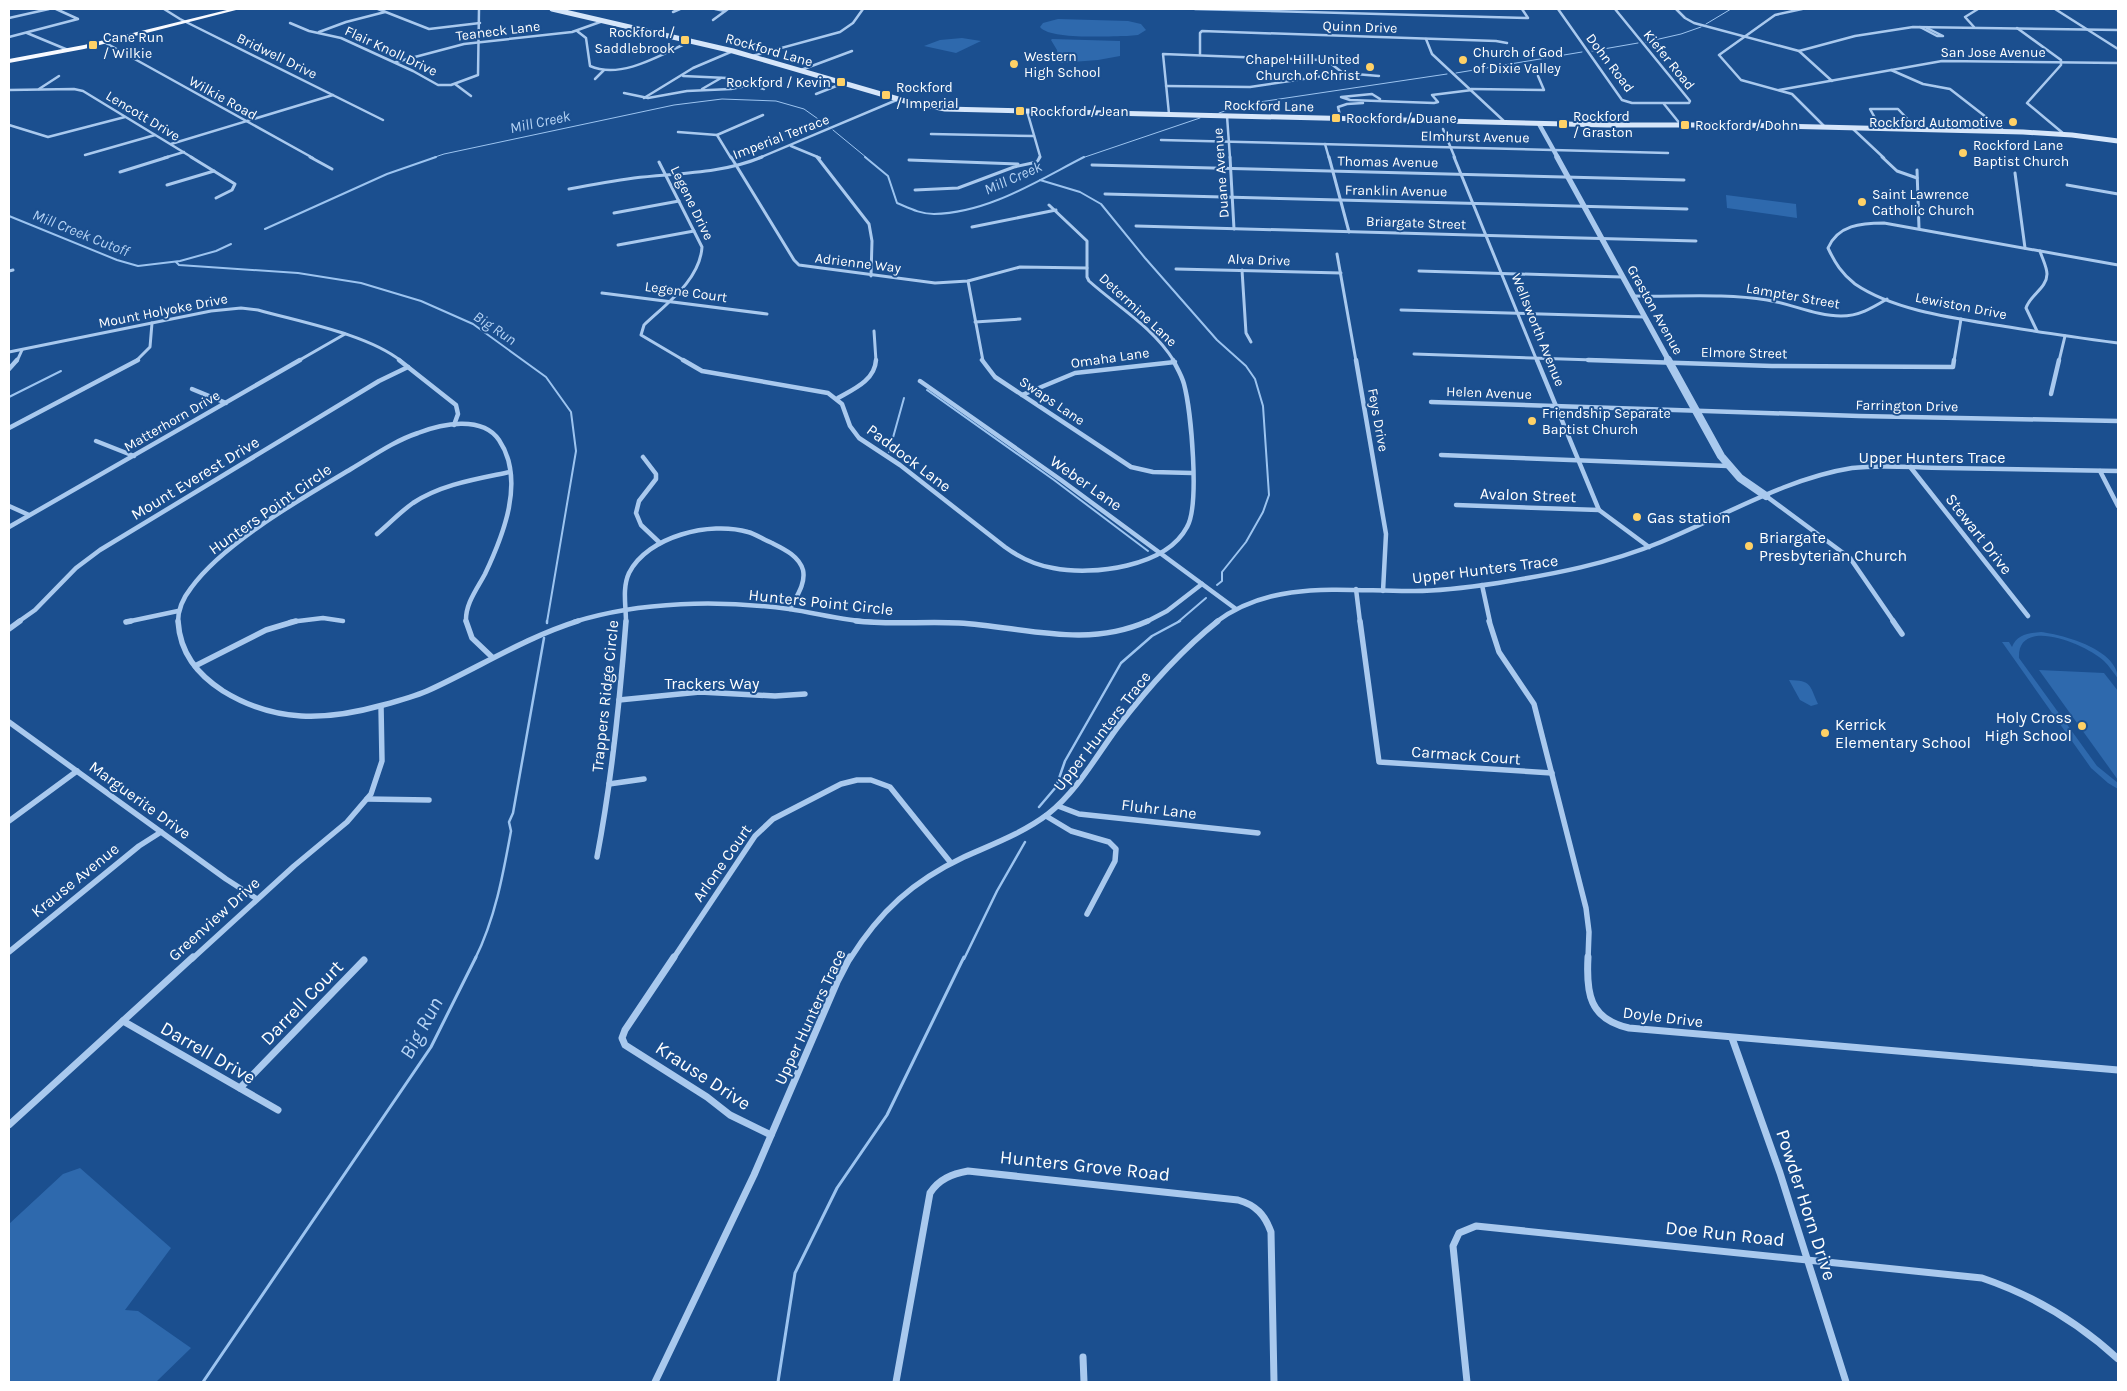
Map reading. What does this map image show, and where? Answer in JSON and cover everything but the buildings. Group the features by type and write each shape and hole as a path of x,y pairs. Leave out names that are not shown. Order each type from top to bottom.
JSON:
{"highway":[{"path":"9,60 104,42 237,9"}],"main road":[{"name":"Rockford Lane","path":"552,9 733,51 899,99 945,108 1538,124 2004,131 2064,134 2118,141"}],"street":[{"path":"9,18 49,9"},
{"path":"9,37 77,20 77,17 56,9"},
{"name":"Bridwell Drive","path":"164,9 185,22 383,120"},
{"path":"378,9 429,29 480,23"},
{"path":"472,96 466,94 455,84 478,75 480,9"},
{"path":"674,12 680,9"},
{"path":"715,9 727,10"},
{"path":"752,56 840,32 853,23 863,9"},
{"path":"1195,9 1528,18 1522,9"},
{"name":"Dohn Road","path":"1558,9 1622,100 1632,103 1664,104"},
{"name":"Kiefer Road","path":"1615,9 1690,102 1686,104 1664,104"},
{"path":"1676,9 1690,21 1799,51 1832,81"},
{"path":"1802,9 1774,15 1721,52 1720,58 1744,82 1779,90 1795,96 1826,127"},
{"path":"1974,27 1965,17 1978,9"},
{"path":"2055,9 2118,49"},
{"path":"713,20 727,10"},
{"path":"318,33 346,22 385,12"},
{"name":"Teaneck Lane","path":"395,62 442,49 480,42 577,31 603,21"},
{"name":"Flair Knoll Drive","path":"290,23 318,33 337,37 395,62 436,84 445,86 455,84"},
{"path":"1799,51 1880,32 1919,27 2118,30"},
{"path":"1919,27 1937,36 1943,36 1926,27"},
{"path":"2016,28 2062,62 2061,66 2027,103 2064,134"},
{"path":"577,31 586,38 590,66 596,70 626,67 660,55 690,41"},
{"name":"Quinn Drive","path":"1200,55 1200,32 1202,31 1426,39"},
{"path":"26,33 68,50"},
{"path":"1506,123 1432,54 1426,39 1507,43"},
{"name":"Wilkie Road","path":"104,42 332,169"},
{"path":"644,98 693,68 733,51"},
{"path":"801,70 852,51"},
{"path":"1169,114 1163,54 1321,60 1330,63 1343,74"},
{"name":"San Jose Avenue","path":"1779,90 1930,62 1955,60 2118,63"},
{"path":"595,79 604,70"},
{"path":"1890,70 1923,84 1950,89 2004,131"},
{"path":"1166,86 1250,87 1343,74 1379,76"},
{"path":"39,90 59,76"},
{"path":"682,76 721,78 764,89"},
{"path":"1341,118 1338,107 1342,105 1438,102 1432,95 1471,89 1544,90 1538,76"},
{"path":"700,90 721,78"},
{"path":"816,94 844,83"},
{"path":"624,93 644,98 700,90 731,89 751,85"},
{"name":"Lencott Drive","path":"9,90 80,90 184,152 235,186 232,190 216,198"},
{"path":"1380,99 1372,94 1341,97 1347,100 1380,99 1388,98 1399,102"},
{"path":"171,144 334,95"},
{"name":"Imperial Terrace","path":"569,189 635,178 666,176 737,166 899,99"},
{"path":"1664,104 1681,125"},
{"path":"1885,128 1875,118 1870,109 1898,109 1917,129"},
{"path":"915,190 958,188 1039,160 1027,111"},
{"path":"678,132 716,135 763,115"},
{"name":"Duane Avenue","path":"1227,116 1234,229"},
{"path":"9,125 48,137 125,117"},
{"name":"Graston Avenue","path":"1538,124 1728,466 1766,496"},
{"path":"1852,128 1897,171 1917,178"},
{"name":"Wellsworth Avenue","path":"1443,129 1599,510"},
{"path":"931,134 1034,136"},
{"path":"85,155 155,135"},
{"name":"Adrienne Way","path":"716,135 796,263 811,268 935,283 968,280 1020,267 1088,268"},
{"name":"Elmhurst Avenue","path":"1161,140 1668,152"},
{"path":"1325,144 1334,171 1349,232"},
{"path":"790,145 820,158 869,224 872,241 872,276"},
{"path":"120,172 184,152"},
{"path":"909,160 989,162 1021,165"},
{"name":"Legene Drive","path":"659,162 702,247 701,260 691,277 668,301"},
{"name":"Thomas Avenue","path":"1092,164 1684,180"},
{"path":"1917,170 1919,228"},
{"path":"167,185 214,171"},
{"path":"2015,173 2025,248"},
{"path":"2067,185 2118,194"},
{"name":"Franklin Avenue","path":"1105,194 1687,209"},
{"path":"614,213 678,201"},
{"name":"Determine Lane","path":"1048,205 1056,210 1087,241 1089,281 1162,344 1175,362 1185,386 1194,501 1190,523 1178,539 1160,552"},
{"path":"972,227 1056,210"},
{"name":"Lewiston Drive","path":"2118,265 1884,223 1862,224 1839,231 1830,241 1828,248 1829,255 1844,275 1887,299 1921,311 2065,336 2118,343"},
{"name":"Briargate Street","path":"1136,226 1696,241"},
{"path":"618,246 694,231"},
{"path":"2037,331 2026,308 2029,300 2046,282 2047,275 2040,250"},
{"name":"Feys Drive","path":"1337,254 1386,534 1383,591"},
{"name":"Alva Drive","path":"1176,269 1341,273"},
{"path":"1242,270 1246,333 1251,342"},
{"path":"1419,271 1622,277"},
{"name":"Swaps Lane","path":"968,280 980,354 985,366 995,377 1131,467 1153,472 1192,473"},
{"name":"Legene Court","path":"602,293 766,314"},
{"name":"Lampter Street","path":"1633,296 1754,298 1780,302 1824,314 1845,316 1862,313 1887,299"},
{"path":"668,301 644,326 640,333 644,338 691,366 710,374 816,389 838,398 861,383 873,372 875,365 874,331"},
{"name":"Mount Holyoke Drive","path":"9,352 224,309 248,308 345,334 380,347 408,366 456,405 458,414 454,425"},
{"path":"1401,310 1645,317"},
{"path":"975,322 1020,319"},
{"name":"Elmore Street","path":"1414,354 1772,366 1953,367 1961,319"},
{"path":"9,428 140,359 150,347 152,323"},
{"name":"Matterhorn Drive","path":"9,527 345,334"},
{"path":"2051,394 2065,336"},
{"path":"9,369 16,363 22,350"},
{"name":"Omaha Lane","path":"1022,394 1075,373 1175,362"},
{"name":"Mount Everest Drive","path":"9,629 35,610 70,574 90,557 379,381 408,366"},
{"name":"Weber Lane","path":"920,381 1061,480 1236,609"},
{"path":"192,389 226,403"},
{"name":"Paddock Lane","path":"838,398 845,406 848,422 858,436 900,464 1021,558 1061,570 1102,571 1127,566 1160,552"},
{"name":"Helen Avenue","path":"1431,402 1696,411"},
{"name":"Farrington Drive","path":"1696,411 2118,421"},
{"name":"Hunters Point Circle","path":"492,657 471,636 467,629 466,613 503,530 512,486 509,463 496,435 474,426 454,425 420,432 401,440 321,486 253,532 204,571 188,591 178,611 178,633 199,674 240,703 267,713 318,717 348,714 424,693 543,632 588,618 625,610 714,605 790,609 862,622 970,624 1032,633 1092,634 1125,628 1153,619 1202,584"},
{"path":"96,441 134,456"},
{"path":"1440,455 1728,466"},
{"path":"643,457 656,474 656,479 638,503 637,515 642,526 660,543"},
{"name":"Upper Hunters Trace","path":"655,1382 741,1204 825,1007 844,968 875,921 896,898 922,879 951,863 1013,836 1046,816 1058,806 1078,784 1147,689 1209,629 1236,609 1268,596 1292,591 1320,588 1427,591 1482,585 1594,565 1649,547 1766,496 1845,470 1911,468 2118,471"},
{"name":"Stewart Drive","path":"1911,468 2028,616"},
{"path":"2100,471 2118,506"},
{"path":"377,534 414,502 426,496 465,482 510,472"},
{"path":"1766,496 1850,558 1902,634"},
{"name":"Avalon Street","path":"1456,504 1599,510"},
{"path":"9,506 29,515"},
{"path":"1599,510 1649,547"},
{"name":"Trappers Ridge Circle","path":"596,857 609,784 619,700 624,648 624,595 629,573 643,555 660,543 696,530 731,529 748,532 786,550 799,561 803,572 803,583 790,609"},
{"name":"Doyle Drive","path":"1482,585 1499,651 1507,665 1527,690 1534,704 1586,908 1588,931 1586,986 1592,1005 1606,1020 1620,1026 1658,1032 2118,1070"},
{"name":"Carmack Court","path":"1356,590 1380,762 1552,773"},
{"path":"126,622 178,611"},
{"path":"195,666 280,624 317,617 343,621"},
{"name":"Trackers Way","path":"619,700 700,692 775,696 805,694"},
{"name":"Greenview Drive","path":"9,1125 257,899 348,822 367,799 376,782 382,761 381,706"},
{"name":"Marguerite Drive","path":"9,722 257,899"},
{"path":"9,821 77,771"},
{"path":"609,784 644,779"},
{"name":"Arlone Court","path":"622,1038 625,1030 755,836 773,819 788,811 849,782 878,781 890,787 951,863"},
{"path":"367,799 429,800"},
{"name":"Fluhr Lane","path":"1058,806 1079,814 1258,833"},
{"path":"1046,816 1071,831 1110,842 1116,849 1115,861 1087,914"},
{"name":"Krause Avenue","path":"9,952 139,846 161,832"},
{"name":"Darrell Court","path":"240,1088 364,960"},
{"name":"Darrell Drive","path":"123,1021 278,1110"},
{"name":"Krause Drive","path":"622,1038 625,1045 707,1097 730,1115 771,1135"},
{"name":"Powder Horn Drive","path":"1732,1038 1780,1173 1846,1382"},
{"name":"Hunters Grove Road","path":"896,1382 930,1193 935,1185 944,1179 956,1172 968,1170 1210,1196 1252,1204 1264,1215 1271,1232 1274,1382"},
{"name":"Doe Run Road","path":"1467,1382 1452,1257 1455,1238 1465,1229 1476,1226 1501,1227 1982,1278 2018,1292 2082,1331 2118,1360"},
{"path":"1083,1357 1084,1382"}],"shaded area":[{"path":"1058,19 1128,21 1141,24 1146,30 1138,35 1127,36 1067,36 1046,31 1040,27 1043,23"},
{"path":"962,38 981,41 956,53 924,46 940,40"},
{"path":"1052,39 1120,41 1120,56 1059,63 1057,50"},
{"path":"1726,195 1796,204 1797,218 1727,208"},
{"path":"2041,632 2088,646 2100,652 2116,669 2118,679 2106,663 2095,655 2083,648 2054,637 2041,636 2029,638 2021,645 2019,658 2097,766 2118,783 2118,789 2091,768 2002,642 2009,642 2012,647 2020,637"},
{"path":"2039,670 2104,673 2118,691 2118,780"},
{"path":"1789,680 1802,681 1809,685 1818,704 1811,706 1800,700"},
{"path":"80,1168 171,1248 125,1310 138,1311 191,1348 156,1382 9,1382 9,1224 63,1174"}],"waterway":[{"name":"Mill Creek","path":"1706,24 1731,9"},
{"name":"Mill Creek","path":"1646,42 1701,27"},
{"name":"Mill Creek","path":"1592,51 1638,43"},
{"name":"Mill Creek","path":"1456,73 1582,52"},
{"name":"Mill Creek","path":"1219,113 1246,104 1447,74"},
{"name":"Mill Creek","path":"432,158 674,105 722,99 776,101 804,109 828,126"},
{"name":"Mill Creek","path":"1082,158 1200,118"},
{"name":"Mill Creek","path":"833,130 867,158"},
{"name":"Mill Creek","path":"265,229 387,174 436,157"},
{"name":"Mill Creek","path":"865,157 888,176 897,203 929,214 954,212 993,202 1082,158"},
{"path":"1040,180 1080,192 1101,204 1145,258 1217,340 1246,366 1255,379 1263,406 1269,495 1263,512 1246,542 1222,572 1222,581 1217,585"},
{"name":"Mill Creek Cutoff","path":"9,216 117,260 138,266 180,261 216,251 231,244"},
{"name":"Big Run","path":"176,262 179,265 298,273 361,283 421,301 473,324 546,377 571,412 576,451 547,622"},
{"path":"9,397 61,371"},
{"path":"927,390 1054,480 1148,551"},
{"path":"889,452 904,398"},
{"path":"1178,622 1206,598"},
{"path":"1039,807 1056,787 1065,761 1121,663 1152,636 1180,621"},
{"name":"Big Run","path":"475,959 493,913 501,880 511,831 509,822 513,813 544,638"},
{"path":"964,959 997,891 1025,842"},
{"path":"778,1382 795,1273 837,1188 887,1115 964,957"},
{"name":"Big Run","path":"203,1382 431,1047 475,959"}],"place":[{"name":"Rockford / Saddlebrook","path":"685,40"},
{"name":"Cane Run / Wilkie","path":"93,45"},
{"name":"Church of God of Dixie Valley","path":"1463,60"},
{"name":"Western High School","path":"1014,64"},
{"name":"Chapel Hill United Church of Christ","path":"1370,67"},
{"name":"Rockford / Kevin","path":"841,82"},
{"name":"Rockford / Imperial","path":"886,95"},
{"name":"Rockford / Jean","path":"1020,111"},
{"name":"Rockford / Duane","path":"1336,118"},
{"name":"Rockford Automotive","path":"2013,122"},
{"name":"Rockford / Graston","path":"1563,124"},
{"name":"Rockford / Dohn","path":"1685,125"},
{"name":"Rockford Lane Baptist Church","path":"1963,153"},
{"name":"Saint Lawrence Catholic Church","path":"1862,202"},
{"name":"Friendship Separate Baptist Church","path":"1532,421"},
{"name":"Gas station","path":"1637,517"},
{"name":"Briargate Presbyterian Church","path":"1749,546"},
{"name":"Holy Cross High School","path":"2082,726"},
{"name":"Kerrick Elementary School","path":"1825,733"}]}
